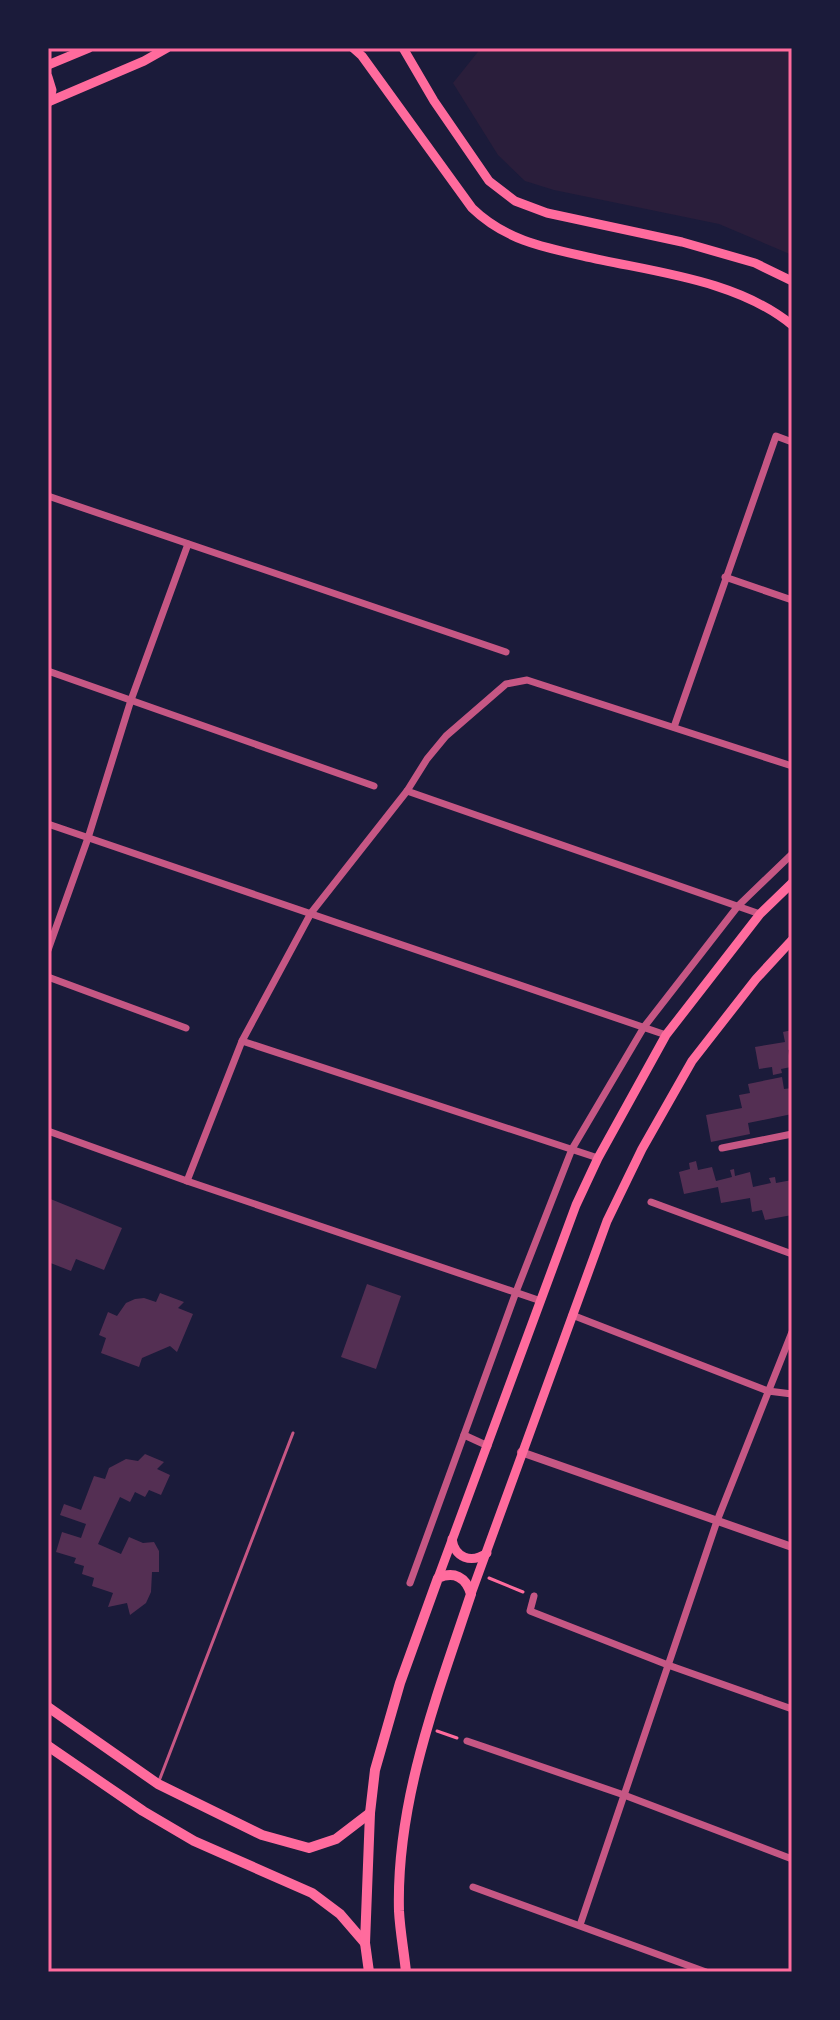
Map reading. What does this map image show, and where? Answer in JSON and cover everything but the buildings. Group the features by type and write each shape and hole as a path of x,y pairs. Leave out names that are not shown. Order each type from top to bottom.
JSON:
{"main road":[{"path":"48,65 89,48"},
{"path":"49,101 144,61 167,48"},
{"path":"353,48 362,56 472,208 486,222 509,236 538,246 706,284 776,312 792,325"},
{"path":"403,48 434,101 489,181 515,201 547,213 682,242 755,263 792,281"},
{"path":"48,77 52,90 49,101"},
{"path":"369,1972 365,1943 370,1813 375,1770 391,1712 438,1578 576,1205 598,1158 666,1035 760,914 792,883"},
{"path":"406,1972 399,1912 401,1864 408,1811 426,1728 521,1452 607,1221 642,1149 692,1061 756,979 792,940"},
{"path":"452,1539 455,1551 464,1558 476,1559 487,1553"},
{"path":"438,1578 455,1575 463,1578 471,1594"},
{"path":"48,1707 158,1784 262,1835 309,1848 336,1839 370,1813"},
{"path":"48,1746 143,1811 194,1841 312,1893 340,1914 365,1943"}],"street":[{"path":"674,727 776,436 792,442"},
{"path":"48,496 506,652"},
{"path":"48,950 88,838 131,700 188,544"},
{"path":"725,577 792,600"},
{"path":"48,671 374,786"},
{"path":"187,1181 242,1041 311,913 446,736 506,684 527,680 792,766"},
{"path":"407,791 760,914"},
{"path":"48,824 666,1035"},
{"path":"410,1583 516,1292 572,1149 644,1027 738,906 792,854"},
{"path":"48,977 186,1028"},
{"path":"242,1041 598,1158"},
{"path":"48,1131 541,1301"},
{"path":"722,1148 792,1134"},
{"path":"651,1202 792,1254"},
{"path":"572,1315 768,1391 792,1394"},
{"path":"580,1925 717,1521 792,1332"},
{"path":"464,1435 488,1446"},
{"path":"521,1452 792,1547"},
{"path":"534,1596 530,1611 792,1709"},
{"path":"467,1741 624,1795 792,1859"},
{"path":"473,1887 706,1972"}],"lane":[{"path":"158,1784 293,1433"}],"path":[{"path":"479,1574 534,1596"},
{"path":"426,1728 467,1741"}],"shaded area":[{"path":"481,48 792,48 792,255 719,224 554,190 525,181 498,155 453,83"}]}
